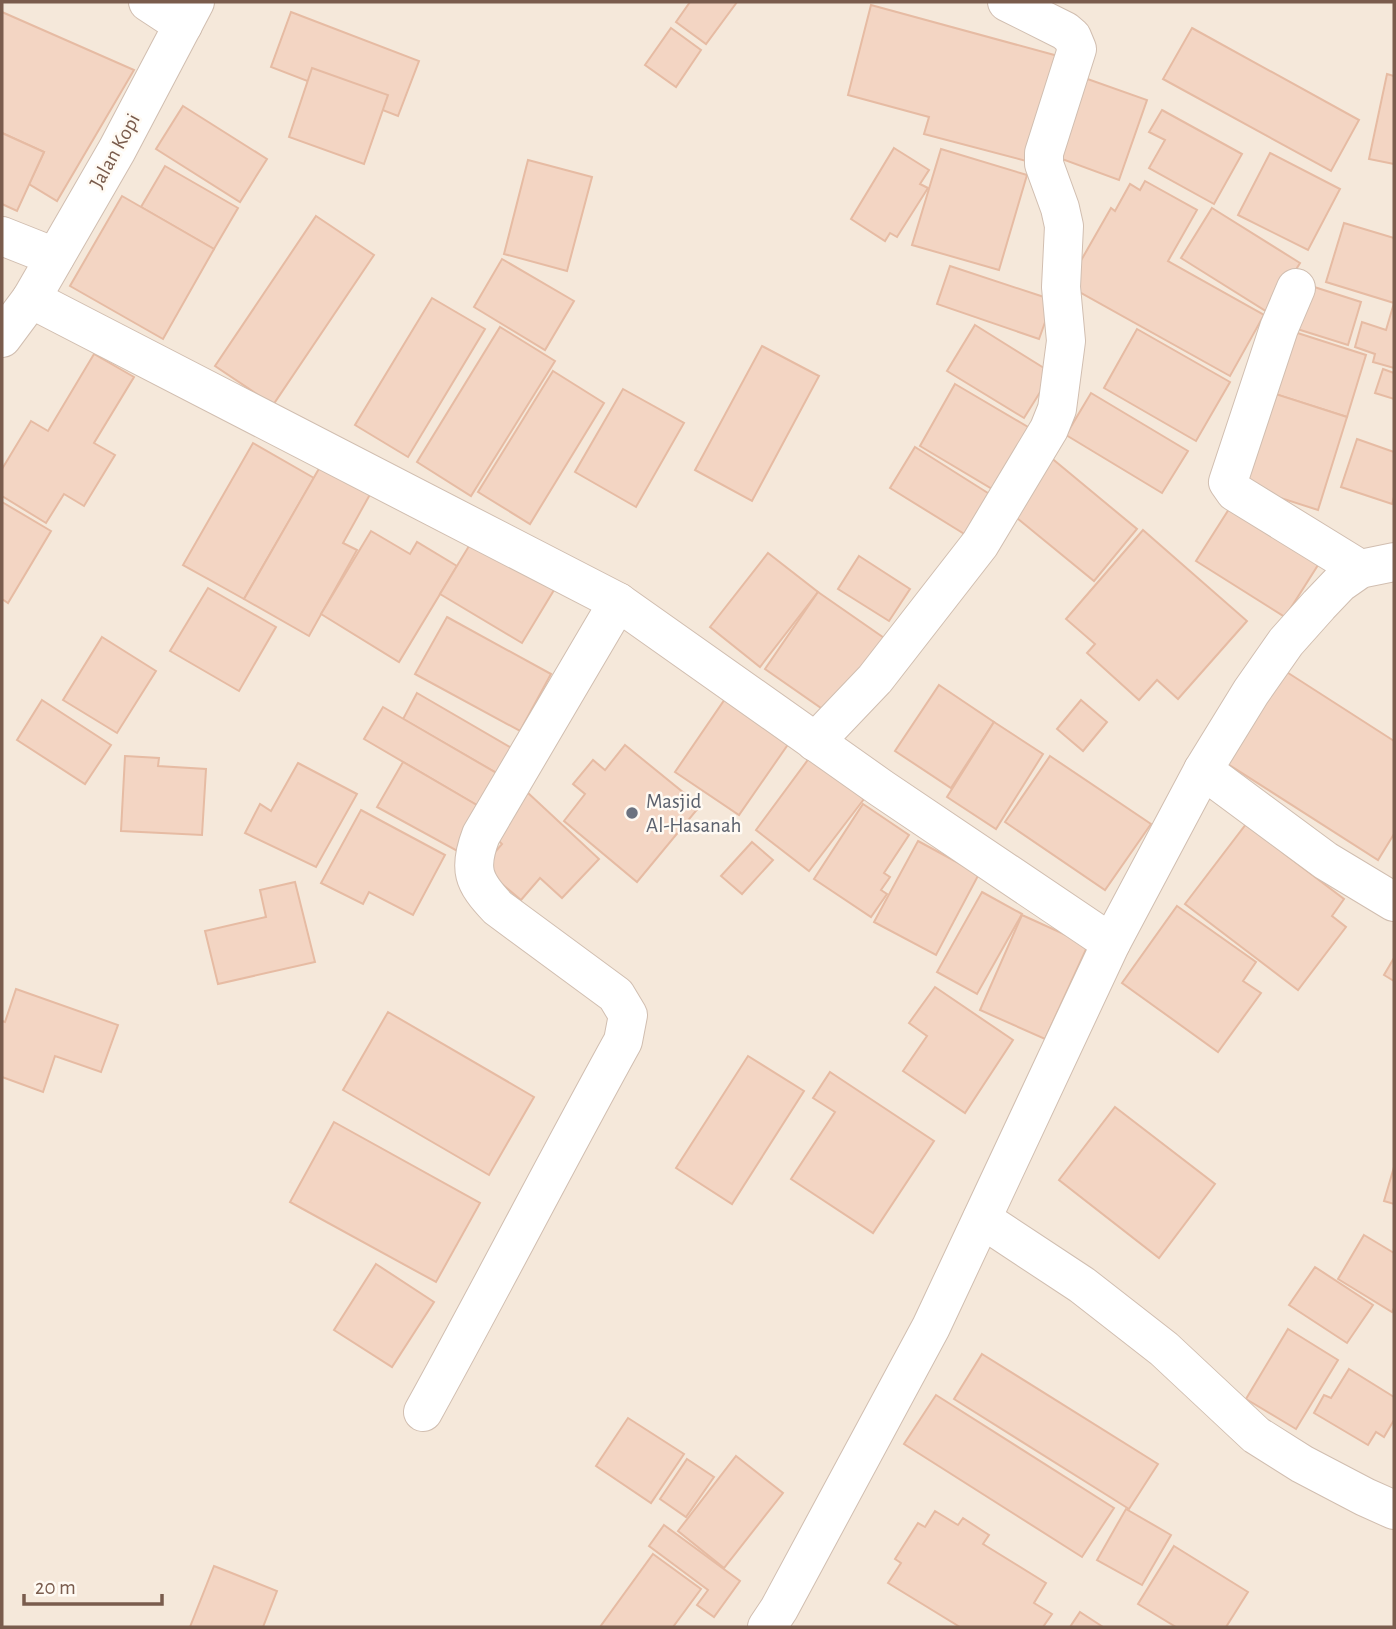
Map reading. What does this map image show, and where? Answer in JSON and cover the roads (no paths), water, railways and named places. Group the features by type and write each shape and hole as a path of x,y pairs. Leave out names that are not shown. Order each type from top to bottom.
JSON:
{"street":[{"path":"148,2 189,13"},
{"path":"815,742 875,678 979,544 1038,451 1057,409 1066,341 1061,287 1064,226 1044,164 1044,153 1077,49 1072,37 1065,31 1007,2"},
{"name":"Jalan Kopi","path":"2,338 30,299 117,150 189,13"},
{"path":"2,236 55,257"},
{"path":"1296,288 1279,328 1228,482 1235,492 1377,566"},
{"path":"30,299 618,603 815,742 1111,943"},
{"path":"767,1627 931,1327 1111,943 1203,770 1251,692 1286,642 1340,583 1377,566"},
{"path":"423,1412 622,1041 628,1015 616,995 498,908 484,893 474,874 474,854 481,835 618,603"},
{"path":"1203,770 1326,861 1394,902"},
{"path":"982,1219 1082,1285 1164,1349 1256,1435 1302,1464 1394,1510"}],"place":[{"name":"Masjid Al-Hasanah","path":"632,813"}]}
